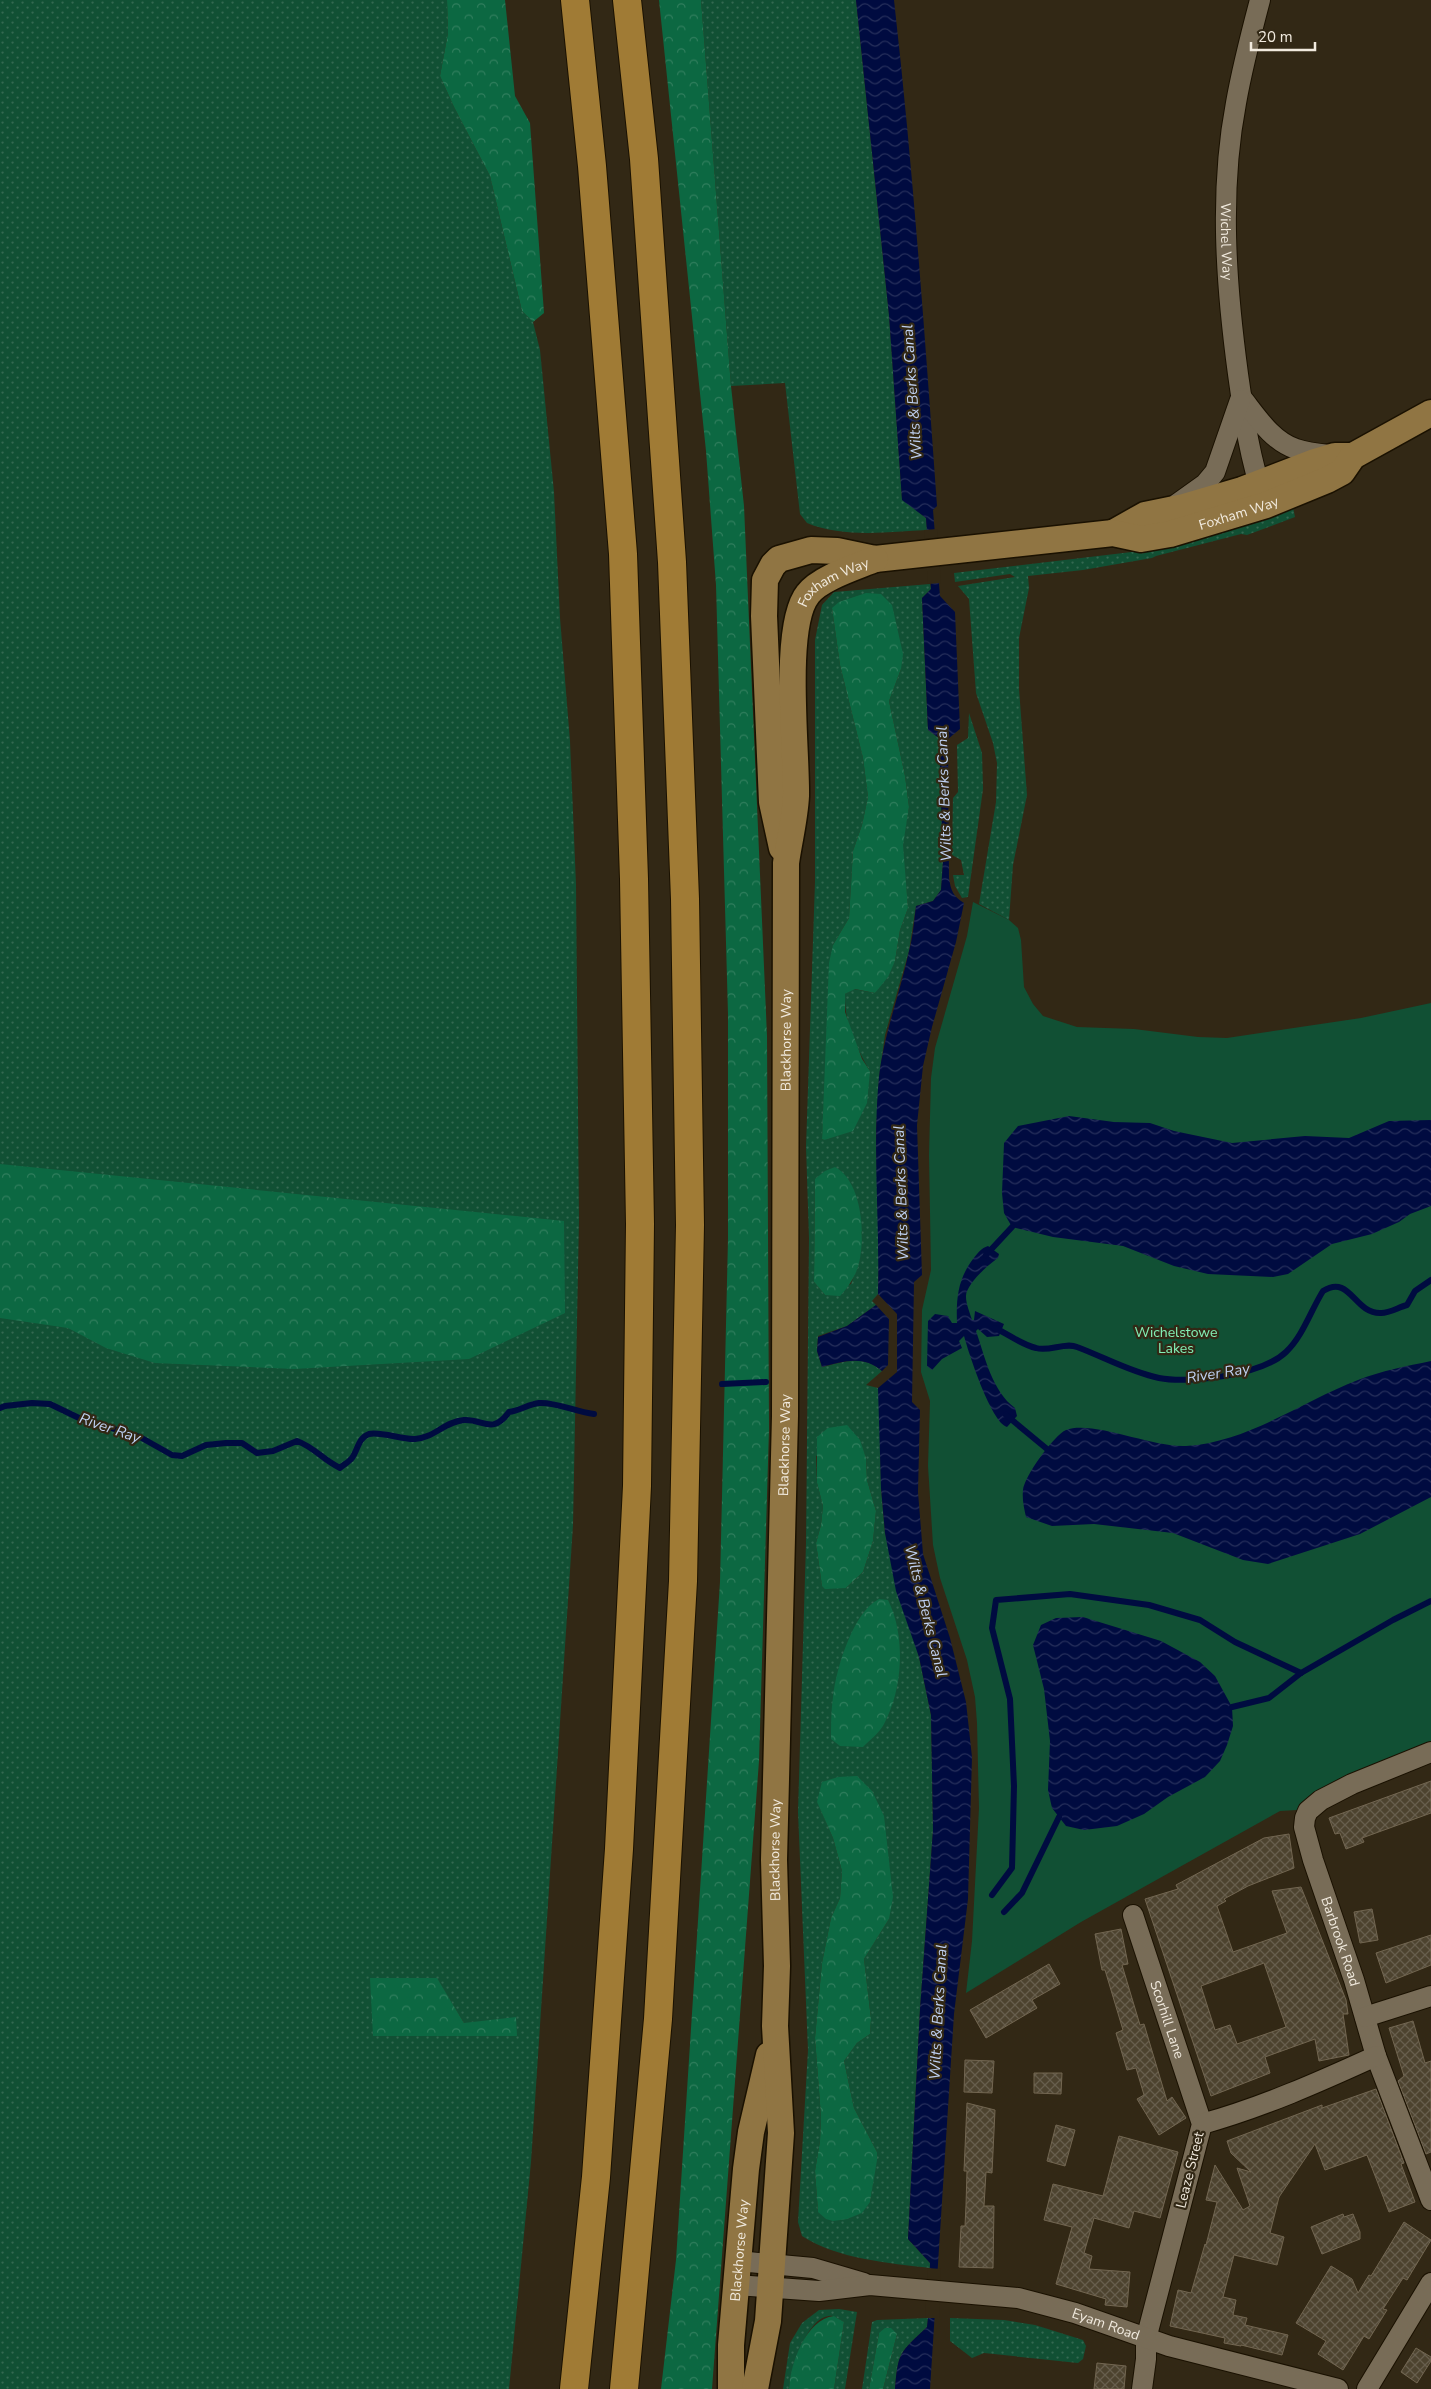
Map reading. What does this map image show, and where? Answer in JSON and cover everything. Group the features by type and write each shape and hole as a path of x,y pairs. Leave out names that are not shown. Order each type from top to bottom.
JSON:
{"highway":[{"path":"574,2389 596,2177 619,1848 637,1486 640,1224 633,869 623,554 592,166 575,0"},
{"path":"624,2389 658,2019 682,1581 690,1225 685,899 672,562 644,159 627,0"}],"main road":[{"name":"Foxham Way","path":"1113,533 1146,515 1196,504 1262,495 1327,480 1342,472 1344,456 1431,413"},
{"name":"Foxham Way","path":"765,580 772,565 780,559 811,550 837,551 875,559 1113,533 1141,538 1170,534 1262,495"},
{"name":"Foxham Way","path":"798,614 804,599 819,584 875,559"},
{"name":"Blackhorse Way","path":"765,580 764,616 772,802 786,863"},
{"name":"Blackhorse Way","path":"755,2389 765,2343 772,2276 781,2133 775,2026 777,1966 774,1841 785,1416 786,863 796,798 793,677 798,614"},
{"name":"Blackhorse Way","path":"731,2389 730,2345 748,2149 775,2026"}],"street":[{"name":"Wichel Way","path":"1260,0 1236,103 1228,172 1226,215 1228,279 1241,396 1250,457 1262,495"},
{"path":"1241,396 1258,419 1287,445 1305,452 1344,456"},
{"path":"1167,511 1205,484 1214,472 1241,396"},
{"name":"Barbrook Road","path":"1431,1752 1336,1791 1313,1806 1305,1818 1306,1836 1313,1860 1376,2056 1431,2200"},
{"name":"Scorhill Lane","path":"1133,1915 1202,2124"},
{"path":"1365,2017 1431,1996"},
{"name":"Leaze Street","path":"1142,2389 1146,2359 1146,2339 1202,2124 1298,2091 1376,2056"},
{"name":"Eyam Road","path":"737,2273 772,2276 812,2268 875,2286 1018,2298 1047,2305 1146,2339 1338,2389"},
{"path":"1368,2389 1431,2283"}],"green space":[{"path":"0,0 447,0 448,33 440,76 490,176 522,311 533,322 540,350 554,492 560,618 570,741 576,884 579,1220 573,1525 531,2162 509,2389 0,2389","holes":["437,1979 464,2023 517,2036 373,2036"]},
{"path":"447,0 505,0 515,96 530,123 544,313 533,322 522,311 490,176 440,76 448,33"},
{"path":"659,0 701,0 731,386 744,506 767,1036 769,1429 759,1761 712,2389 661,2389 676,2260 720,1582 728,1239 728,1014 716,585 706,451"},
{"path":"701,0 856,0 889,315 902,499 926,518 927,530 866,533 835,531 807,523 800,514 785,383 731,386"},
{"path":"1293,507 1295,517 1247,535 1241,534 1152,558 1083,570 1028,576 1029,588 1019,638 1019,689 1027,795 1013,865 1009,920 979,904 996,802 997,763 993,743 976,693 969,599 958,586 1015,577 1010,574 955,582 954,573 1140,551"},
{"path":"930,584 931,589 922,598 928,730 939,738 943,861 941,890 933,901 916,906 909,951 885,1035 879,1077 876,1133 879,1257 878,1294 872,1301 876,1305 847,1326 818,1336 817,1351 822,1367 861,1361 868,1362 882,1371 866,1385 878,1388 880,1399 881,1488 885,1533 919,1657 931,1715 933,1830 920,2009 908,2239 930,2263 930,2268 864,2259 831,2250 802,2236 798,2222 808,2050 798,1812 806,1543 809,1238 806,1147 815,882 815,640 822,605 834,592","holes":["832,608 901,669 889,701 905,776 909,807 902,845 908,908 900,930 895,961 875,993 854,989 845,994 845,1004 852,1034 870,1071 824,1140 822,1139 833,945 849,918 853,851 862,825 868,797 863,758 840,665","815,1179 862,1232 858,1266 851,1284 825,1295 814,1282","859,1440 866,1458 867,1480 876,1511 873,1541 863,1572 846,1588 822,1586 816,1543 821,1525 823,1506 817,1483 816,1456","817,1801 889,1919 864,1959 871,2019 870,2034 857,2043 844,2061 854,2108 877,2152 870,2202 818,2212 815,2171 820,2141 821,2117 815,2038 822,1963 831,1918 840,1898 842,1871 833,1838"]},
{"path":"866,593 881,594 892,605 903,654 901,669 889,701 905,776 909,807 903,845 908,908 900,930 895,961 888,977 875,993 855,989 845,994 845,1012 862,1059 870,1071 867,1103 853,1131 824,1140 822,1139 829,963 833,945 849,918 853,851 862,825 868,797 863,758 840,665 832,608 839,602"},
{"path":"969,713 982,753 983,789 968,897 962,898 955,886 953,875 964,875 961,860 952,855 953,798 958,792 957,745 968,738"},
{"name":"Wichelstowe Lakes","path":"973,902 1009,920 1018,928 1021,940 1024,987 1033,1004 1043,1016 1077,1027 1134,1029 1198,1037 1227,1038 1361,1018 1431,1003 1431,1742 1357,1773 1311,1796 1297,1810 1280,1811 1081,1922 966,1993 972,1941 979,1808 977,1723 975,1697 967,1660 940,1578 933,1545 928,1466 930,1401 921,1372 922,1310 931,1270 929,1155 931,1078 935,1048 967,936"},
{"path":"0,1164 564,1221 565,1313 469,1359 294,1369 155,1363 106,1348 68,1328 0,1318"},
{"path":"835,1167 844,1174 852,1185 857,1198 862,1227 858,1267 851,1283 840,1296 825,1295 814,1282 815,1179 825,1171"},
{"path":"847,1425 860,1440 866,1458 867,1480 876,1511 873,1541 863,1572 846,1588 825,1589 822,1586 816,1543 821,1525 823,1506 817,1483 817,1437 828,1428"},
{"path":"879,1599 888,1600 898,1630 900,1662 895,1695 882,1727 863,1747 840,1746 831,1739 832,1702 838,1672 847,1642 854,1628 861,1616"},
{"path":"857,1776 872,1791 884,1816 893,1897 889,1919 864,1959 871,2019 870,2034 857,2043 844,2061 854,2108 877,2152 870,2202 862,2213 847,2219 833,2221 826,2219 818,2212 815,2171 820,2141 821,2117 815,2038 822,1963 831,1918 840,1898 842,1871 833,1838 817,1802 822,1782 838,1777"},
{"path":"370,1978 437,1978 464,2023 516,2017 517,2036 373,2036"},
{"path":"839,2309 857,2312 845,2389 834,2389 844,2322 833,2316 824,2317 808,2333 797,2357 789,2389 783,2389 790,2343 802,2323 819,2310"},
{"path":"834,2316 844,2322 834,2389 789,2389 793,2367 801,2344 815,2325 824,2319"},
{"path":"928,2318 927,2327 911,2342 899,2360 895,2389 883,2389 897,2334 879,2333 869,2389 862,2389 872,2322 877,2320"},
{"path":"950,2318 1004,2320 1035,2325 1083,2340 1086,2346 1083,2359 1078,2363 984,2353 972,2358 950,2341"},
{"path":"885,2328 891,2328 897,2334 883,2389 869,2389 879,2333"}],"water":[{"name":"Wilts & Berks Canal","path":"856,0 894,0 913,189 923,316 937,506 933,510 940,596 955,612 960,729 948,739 949,878 953,893 964,903 956,942 923,1066 917,1125 922,1275 914,1282 912,1402 920,1410 918,1492 923,1554 950,1638 966,1702 972,1757 968,1899 954,2014 930,2389 895,2389 899,2360 911,2342 927,2327 928,2318 930,2263 908,2239 920,2009 933,1830 931,1715 919,1657 896,1591 885,1533 881,1488 878,1388 897,1372 897,1314 878,1294 876,1131 881,1061 910,946 916,906 933,901 941,890 943,861 939,738 928,730 922,598 931,589 926,518 902,500 889,315"},
{"path":"1069,1116 1114,1122 1150,1123 1174,1131 1232,1143 1305,1136 1349,1138 1389,1121 1431,1120 1431,1206 1410,1214 1399,1222 1372,1234 1332,1244 1288,1274 1273,1277 1208,1274 1174,1266 1123,1246 1053,1237 1012,1227 1004,1213 1002,1193 1004,1143 1018,1126"},
{"path":"988,1246 999,1254 998,1258 973,1281 967,1292 966,1300 972,1320 974,1320 975,1311 1004,1324 999,1336 987,1337 978,1329 976,1331 995,1383 1007,1401 1015,1408 1017,1416 1007,1427 994,1413 988,1401 964,1336 959,1341 962,1348 942,1359 932,1370 927,1366 928,1321 935,1314 948,1316 952,1323 957,1323 957,1305 961,1281 973,1259 983,1248"},
{"path":"876,1305 889,1319 888,1365 882,1371 875,1366 861,1361 845,1361 822,1367 817,1351 818,1337 847,1326"},
{"path":"1431,1361 1431,1497 1360,1534 1268,1564 1243,1560 1173,1533 1094,1524 1052,1526 1026,1517 1023,1490 1028,1476 1047,1448 1066,1430 1078,1428 1107,1431 1172,1445 1186,1446 1209,1443 1253,1429 1358,1380 1385,1371"},
{"path":"1083,1617 1161,1641 1200,1662 1215,1676 1232,1707 1233,1726 1220,1761 1205,1777 1168,1797 1144,1814 1117,1826 1084,1830 1066,1826 1052,1808 1048,1790 1050,1741 1044,1689 1033,1645 1041,1625 1056,1618"}],"pier":[{"path":"937,529 941,583 928,584 924,530"},
{"path":"928,2268 941,2269 939,2318 925,2318"}],"building":[{"path":"1431,1781 1431,1813 1362,1838 1364,1842 1346,1849 1340,1833 1335,1834 1329,1818"},
{"path":"1289,1834 1294,1868 1248,1886 1224,1899 1226,1901 1217,1906 1233,1952 1287,1933 1272,1891 1301,1887 1346,2000 1348,2014 1343,2014 1349,2055 1319,2061 1315,2039 1265,2057 1270,2073 1211,2096 1145,1899 1178,1889 1176,1885 1264,1838","holes":["1264,1963 1286,2027 1237,2044 1230,2025 1215,2030 1201,1986"]},
{"path":"1372,1909 1378,1940 1360,1943 1354,1912"},
{"path":"1121,1929 1128,1964 1122,1965 1140,2025 1144,2024 1167,2101 1172,2097 1186,2118 1159,2135 1137,2099 1144,2095 1136,2068 1127,2070 1116,2033 1123,2030 1105,1970 1102,1970 1095,1934"},
{"path":"1431,1935 1431,1965 1386,1983 1376,1953"},
{"path":"1049,1964 1060,1984 1032,2000 1037,2008 986,2038 970,2010"},
{"path":"1413,2021 1425,2063 1431,2061 1431,2152 1426,2154 1398,2081 1404,2076 1389,2028"},
{"path":"965,2060 994,2061 992,2093 964,2092"},
{"path":"1034,2073 1062,2073 1061,2094 1034,2093"},
{"path":"1376,2089 1404,2163 1401,2164 1415,2202 1389,2212 1367,2155 1325,2170 1315,2144 1279,2197 1270,2233 1284,2237 1277,2265 1234,2255 1223,2297 1236,2300 1233,2315 1247,2318 1245,2325 1288,2335 1282,2355 1224,2343 1225,2338 1170,2326 1178,2290 1191,2293 1206,2245 1217,2202 1206,2200 1215,2165 1243,2210 1250,2206 1237,2168 1251,2172 1231,2153 1227,2141 1322,2105 1322,2108"},
{"path":"967,2103 995,2110 992,2173 986,2172 984,2206 994,2206 993,2268 959,2267 961,2226 965,2226 967,2171 964,2171"},
{"path":"1056,2125 1075,2130 1065,2166 1047,2161"},
{"path":"1119,2136 1178,2152 1160,2218 1134,2211 1129,2228 1094,2218 1084,2253 1092,2256 1089,2269 1130,2272 1127,2307 1105,2305 1106,2299 1056,2284 1072,2227 1044,2220 1053,2184 1103,2196"},
{"path":"1343,2214 1344,2217 1353,2214 1360,2232 1360,2239 1322,2254 1311,2227"},
{"path":"1404,2222 1431,2240 1407,2280 1403,2278 1383,2309 1387,2310 1369,2339 1364,2336 1343,2370 1318,2354 1326,2341 1296,2323 1331,2266 1352,2279 1358,2293 1369,2275 1371,2276"},
{"path":"1416,2348 1431,2357 1431,2361 1417,2383 1401,2372"},
{"path":"1097,2363 1126,2366 1124,2389 1094,2389"}],"waterway":[{"path":"986,1255 1012,1227"},
{"name":"River Ray","path":"995,1328 1031,1347 1041,1349 1062,1346 1077,1347 1138,1372 1159,1378 1189,1380 1243,1372 1275,1360 1292,1346 1323,1291 1332,1287 1340,1287 1346,1290 1364,1307 1371,1311 1383,1313 1407,1305 1415,1291 1431,1280"},
{"name":"River Ray","path":"722,1384 766,1382"},
{"name":"River Ray","path":"0,1408 32,1403 50,1404 79,1418 140,1437 172,1455 182,1456 206,1445 226,1443 242,1443 257,1453 273,1451 297,1441 340,1468 352,1458 360,1441 369,1434 374,1433 410,1439 422,1438 457,1421 471,1420 488,1424 498,1423 509,1412 539,1403 553,1404 594,1414"},
{"path":"1006,1415 1047,1449"},
{"path":"992,1895 1012,1868 1014,1786 1010,1699 992,1628 996,1600 1070,1594 1149,1605 1200,1620 1235,1642 1301,1673"},
{"path":"1232,1707 1269,1698 1301,1673 1393,1620 1431,1601"},
{"path":"1004,1912 1022,1893 1059,1817"}]}
